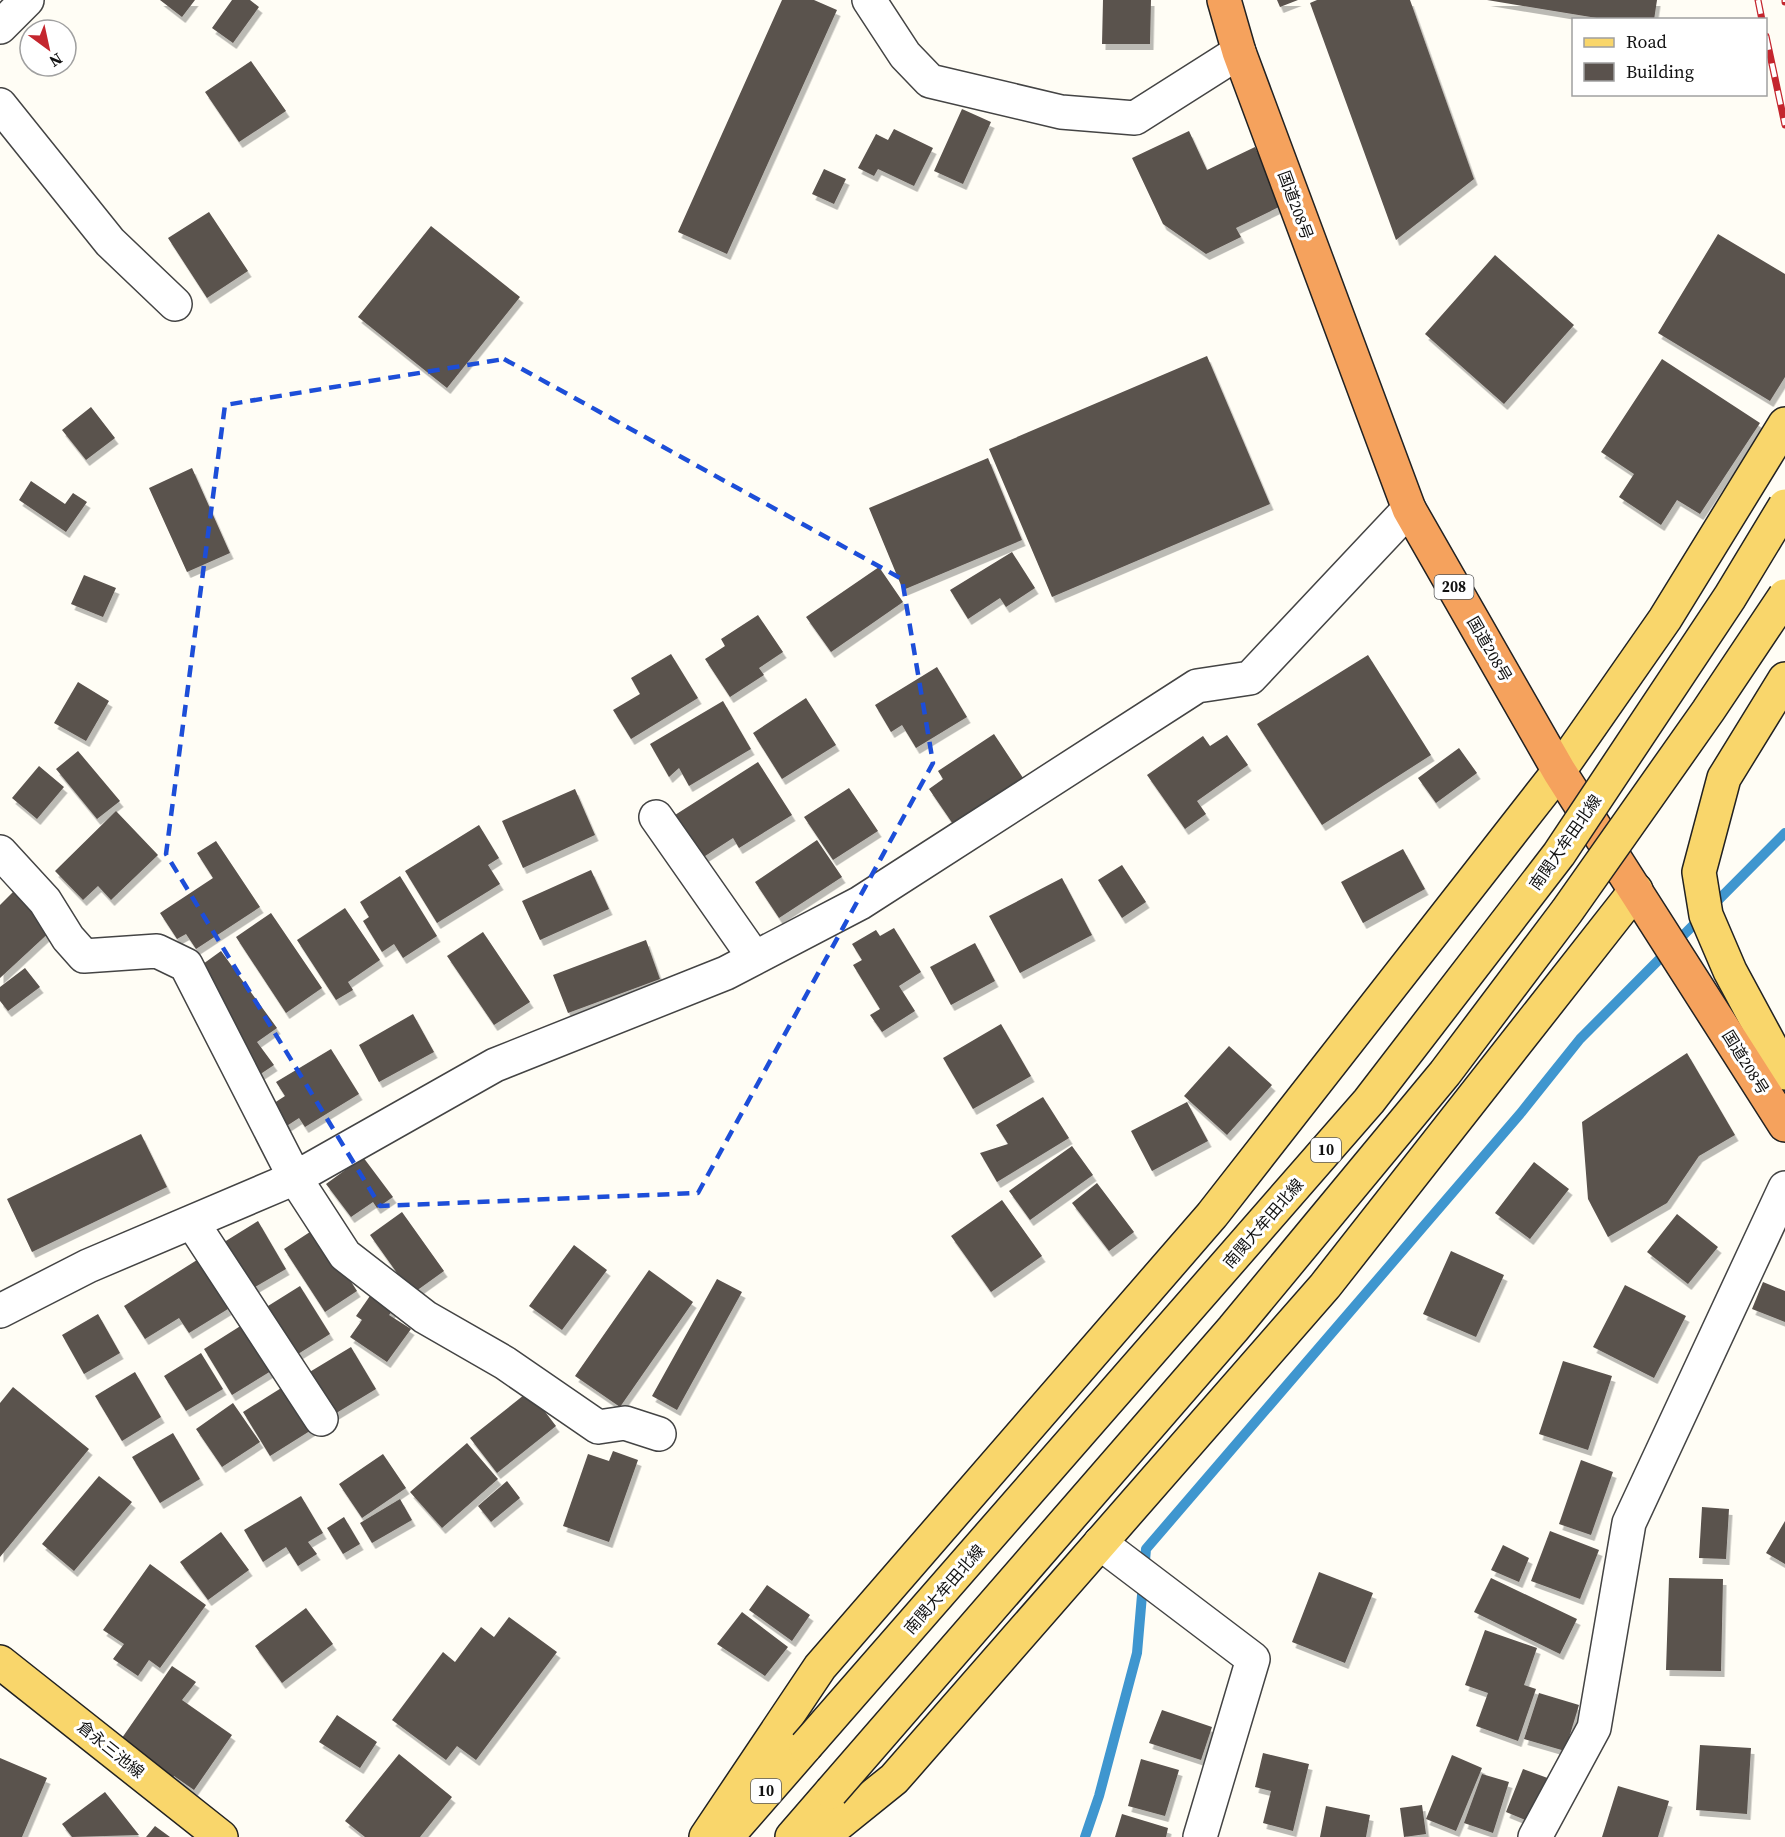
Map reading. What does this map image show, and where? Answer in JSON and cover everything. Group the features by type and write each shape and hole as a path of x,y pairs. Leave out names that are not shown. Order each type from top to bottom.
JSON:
{"highway":[{"name":"国道208号","path":"1224,0 1239,52 1409,509 1559,771 1785,1125"}],"main road":[{"path":"706,1837 820,1667 1212,1215 1559,771 1665,619 1785,424"},
{"name":"南関大牟田北線","path":"727,1837 1368,1101 1559,854 1730,597 1785,506"},
{"name":"10","path":"792,1837 1226,1338 1446,1073 1567,910 1688,740 1785,596"},
{"path":"1785,679 1724,778 1699,872 1706,915 1730,971 1785,1073"},
{"path":"822,1837 894,1779 1326,1286 1636,890"},
{"name":"倉永三池線","path":"0,1662 221,1837"}],"street":[{"path":"0,27 27,0"},
{"path":"869,0 906,55 930,81 1061,112 1135,118 1239,52"},
{"path":"0,105 110,242 175,304"},
{"path":"0,1311 88,1266 295,1178 495,1065 726,973 860,903 1197,686 1250,678 1409,509"},
{"path":"656,818 754,957"},
{"path":"0,852 45,901 68,938 84,956 157,951 186,965 295,1178 345,1255 425,1317 505,1363 598,1427 625,1423 659,1434"},
{"path":"1535,1837 1594,1728 1629,1523 1785,1188"},
{"path":"192,1222 321,1419"},
{"path":"1100,1544 1253,1659 1200,1837"}],"highlighted area":[{"path":"504,359 902,579 933,763 698,1193 380,1206 166,854 225,405"}],"building":[{"path":"160,0 195,0 182,17"},
{"path":"232,0 250,0 259,7 233,43 212,28"},
{"path":"782,0 814,0 837,10 727,254 678,232"},
{"path":"1103,0 1151,0 1150,44 1102,44"},
{"path":"1277,0 1298,0 1280,7"},
{"path":"1317,0 1410,0 1474,179 1396,240 1310,3"},
{"path":"1487,0 1657,0 1654,18 1597,18"},
{"path":"251,61 286,111 239,142 205,92"},
{"path":"962,109 991,122 963,184 934,171"},
{"path":"894,129 933,148 914,186 878,169 874,176 858,168 876,134 888,140"},
{"path":"1189,131 1207,170 1255,147 1283,205 1236,228 1241,237 1206,254 1163,224 1132,158"},
{"path":"824,169 846,179 834,204 812,194"},
{"path":"209,212 248,271 207,298 168,238"},
{"path":"431,226 520,297 447,388 358,317"},
{"path":"1718,234 1785,274 1785,377 1770,401 1658,333"},
{"path":"1495,255 1574,325 1504,404 1425,334"},
{"path":"1207,356 1270,504 1052,597 989,449"},
{"path":"1662,359 1760,423 1700,514 1677,500 1661,525 1619,497 1634,474 1601,452"},
{"path":"91,407 115,438 86,460 62,430"},
{"path":"988,458 1022,540 903,590 869,508"},
{"path":"192,468 230,553 187,572 149,488"},
{"path":"31,481 65,504 73,493 87,502 66,532 19,500"},
{"path":"1012,552 1035,588 1006,607 1000,598 968,619 950,590"},
{"path":"879,567 903,602 831,652 806,617"},
{"path":"84,575 116,588 103,617 71,604"},
{"path":"758,615 783,652 759,668 764,675 730,697 705,659 725,646 721,639"},
{"path":"671,654 698,698 631,739 613,710 640,694 631,678"},
{"path":"1368,655 1431,755 1322,825 1257,724"},
{"path":"937,667 967,717 916,748 902,725 891,732 875,705"},
{"path":"78,682 109,701 86,741 54,723"},
{"path":"806,698 836,745 782,779 753,733"},
{"path":"723,701 751,749 689,786 679,768 669,777 650,744"},
{"path":"994,734 1025,781 955,827 929,789 943,779 938,771"},
{"path":"1227,735 1248,765 1197,801 1206,814 1185,829 1147,775 1203,736 1210,746"},
{"path":"1459,748 1477,773 1436,803 1418,778"},
{"path":"78,751 120,801 97,819 56,769"},
{"path":"758,762 792,815 739,848 733,838 702,858 675,815"},
{"path":"39,766 64,787 37,819 12,798"},
{"path":"849,788 878,831 833,860 804,817"},
{"path":"575,789 595,835 523,868 502,821"},
{"path":"116,811 158,855 111,900 98,886 83,900 55,871"},
{"path":"479,825 499,858 488,865 500,884 437,923 405,871"},
{"path":"817,840 842,877 779,918 755,882"},
{"path":"216,841 260,907 196,949 186,934 177,939 160,913 213,878 197,853"},
{"path":"1403,849 1425,889 1363,923 1341,882"},
{"path":"1122,865 1146,902 1122,918 1098,880"},
{"path":"591,870 609,909 540,940 522,901"},
{"path":"400,876 437,936 403,958 394,944 382,952 363,921 369,917 360,902"},
{"path":"1062,878 1092,935 1020,973 989,916"},
{"path":"17,888 54,928 0,978 0,905"},
{"path":"345,908 380,960 348,982 353,990 336,1000 297,940"},
{"path":"271,913 322,988 286,1013 236,937"},
{"path":"894,928 921,972 899,986 915,1011 882,1032 870,1015 880,1009 853,965 862,960 852,944 876,930 880,936"},
{"path":"483,932 530,1002 494,1025 447,956"},
{"path":"646,940 660,979 568,1013 553,975"},
{"path":"975,943 995,981 951,1005 930,967"},
{"path":"221,951 277,1028 257,1042 274,1065 256,1077 185,977"},
{"path":"25,968 40,987 8,1011 0,1001 0,987"},
{"path":"413,1014 434,1052 379,1082 359,1045"},
{"path":"1001,1024 1031,1076 973,1109 943,1058"},
{"path":"1229,1046 1272,1085 1227,1135 1184,1096"},
{"path":"331,1049 359,1094 305,1127 299,1118 282,1129 268,1107 285,1096 276,1082"},
{"path":"1687,1053 1735,1135 1699,1156 1667,1203 1608,1237 1588,1199 1582,1122"},
{"path":"1043,1097 1069,1138 997,1182 980,1153 1008,1144 996,1125"},
{"path":"1187,1102 1208,1141 1152,1171 1131,1131"},
{"path":"141,1134 167,1187 32,1252 7,1199"},
{"path":"1072,1146 1093,1175 1030,1220 1009,1191"},
{"path":"363,1157 393,1197 377,1208 373,1202 351,1217 326,1184"},
{"path":"1534,1162 1569,1189 1530,1239 1495,1213"},
{"path":"1097,1183 1134,1232 1109,1251 1072,1203"},
{"path":"1002,1200 1042,1256 991,1292 951,1236"},
{"path":"402,1212 444,1271 412,1294 370,1235"},
{"path":"1677,1214 1718,1247 1688,1284 1647,1252"},
{"path":"258,1221 286,1269 248,1291 221,1244"},
{"path":"316,1228 357,1291 325,1312 284,1249"},
{"path":"574,1245 607,1270 562,1330 529,1306"},
{"path":"1451,1251 1504,1275 1476,1337 1423,1314"},
{"path":"197,1260 228,1309 189,1333 179,1318 145,1339 124,1306"},
{"path":"649,1270 693,1302 620,1407 575,1376"},
{"path":"717,1279 742,1292 677,1410 652,1396"},
{"path":"1763,1282 1785,1291 1785,1322 1752,1309"},
{"path":"1625,1285 1686,1316 1654,1378 1593,1347"},
{"path":"300,1286 330,1334 290,1359 260,1311"},
{"path":"372,1293 394,1309 389,1315 411,1329 387,1362 350,1337 362,1320 356,1316"},
{"path":"98,1314 120,1353 84,1374 62,1335"},
{"path":"242,1325 271,1371 232,1395 204,1349"},
{"path":"351,1347 376,1389 333,1415 308,1373"},
{"path":"201,1353 223,1389 186,1411 164,1376"},
{"path":"1563,1361 1612,1376 1588,1450 1539,1434"},
{"path":"135,1372 161,1417 122,1441 95,1396"},
{"path":"286,1385 313,1429 270,1456 243,1412"},
{"path":"13,1387 89,1449 0,1557 0,1403"},
{"path":"529,1391 556,1426 497,1473 470,1438"},
{"path":"233,1403 260,1442 222,1467 196,1429"},
{"path":"173,1433 200,1479 160,1503 132,1457"},
{"path":"467,1443 498,1479 442,1528 410,1492"},
{"path":"613,1451 638,1460 609,1542 563,1526 588,1454 609,1461"},
{"path":"383,1454 406,1488 362,1518 339,1484"},
{"path":"1581,1460 1613,1472 1591,1535 1559,1524"},
{"path":"99,1476 132,1502 74,1571 42,1544"},
{"path":"507,1481 520,1498 491,1522 478,1506"},
{"path":"301,1496 323,1533 308,1542 317,1554 298,1566 286,1547 263,1562 244,1530"},
{"path":"400,1499 412,1520 372,1543 360,1523"},
{"path":"1702,1507 1729,1509 1726,1559 1699,1558"},
{"path":"344,1517 360,1544 343,1554 327,1528"},
{"path":"1785,1521 1785,1564 1766,1553"},
{"path":"1550,1531 1599,1550 1580,1599 1531,1581"},
{"path":"221,1532 249,1570 208,1600 180,1562"},
{"path":"1503,1545 1529,1558 1519,1582 1491,1570"},
{"path":"150,1564 206,1605 160,1668 149,1660 138,1676 113,1659 124,1644 103,1630"},
{"path":"1319,1572 1373,1593 1345,1663 1292,1642"},
{"path":"1491,1578 1577,1619 1560,1654 1474,1612"},
{"path":"1669,1578 1723,1579 1721,1671 1666,1670"},
{"path":"767,1585 810,1615 792,1641 749,1610"},
{"path":"306,1608 333,1644 282,1683 255,1646"},
{"path":"742,1612 788,1647 765,1676 717,1644"},
{"path":"509,1617 557,1652 476,1760 457,1746 446,1760 392,1720 443,1652 455,1662 481,1627 494,1637"},
{"path":"1485,1630 1537,1648 1524,1685 1536,1689 1518,1741 1476,1726 1488,1693 1465,1685"},
{"path":"172,1666 196,1682 182,1700 232,1735 194,1790 174,1776 168,1785 115,1748"},
{"path":"1539,1693 1579,1705 1565,1751 1524,1739"},
{"path":"1162,1710 1212,1727 1201,1760 1149,1743"},
{"path":"337,1715 377,1742 360,1768 319,1742"},
{"path":"1700,1745 1751,1748 1747,1814 1696,1810"},
{"path":"1263,1753 1309,1764 1293,1831 1263,1823 1271,1791 1255,1787"},
{"path":"399,1754 452,1797 420,1837 365,1837 345,1821"},
{"path":"1452,1755 1482,1768 1456,1831 1426,1819"},
{"path":"0,1758 47,1778 22,1837 0,1837"},
{"path":"1141,1759 1179,1770 1165,1816 1128,1806"},
{"path":"1523,1769 1553,1780 1535,1824 1506,1812"},
{"path":"1482,1774 1509,1782 1493,1833 1464,1823"},
{"path":"1618,1786 1669,1801 1658,1837 1602,1837"},
{"path":"105,1792 139,1835 72,1837 62,1824"},
{"path":"1422,1805 1426,1834 1404,1837 1400,1808"},
{"path":"1326,1806 1370,1815 1366,1837 1320,1837"},
{"path":"1122,1814 1168,1828 1166,1837 1115,1837"},
{"path":"155,1826 170,1837 146,1837"}],"waterway":[{"path":"1085,1837 1099,1796 1137,1653 1146,1549 1520,1114 1580,1039 1785,833"}],"railway":[{"path":"1758,0 1762,18"},
{"path":"1767,41 1785,125"}]}
